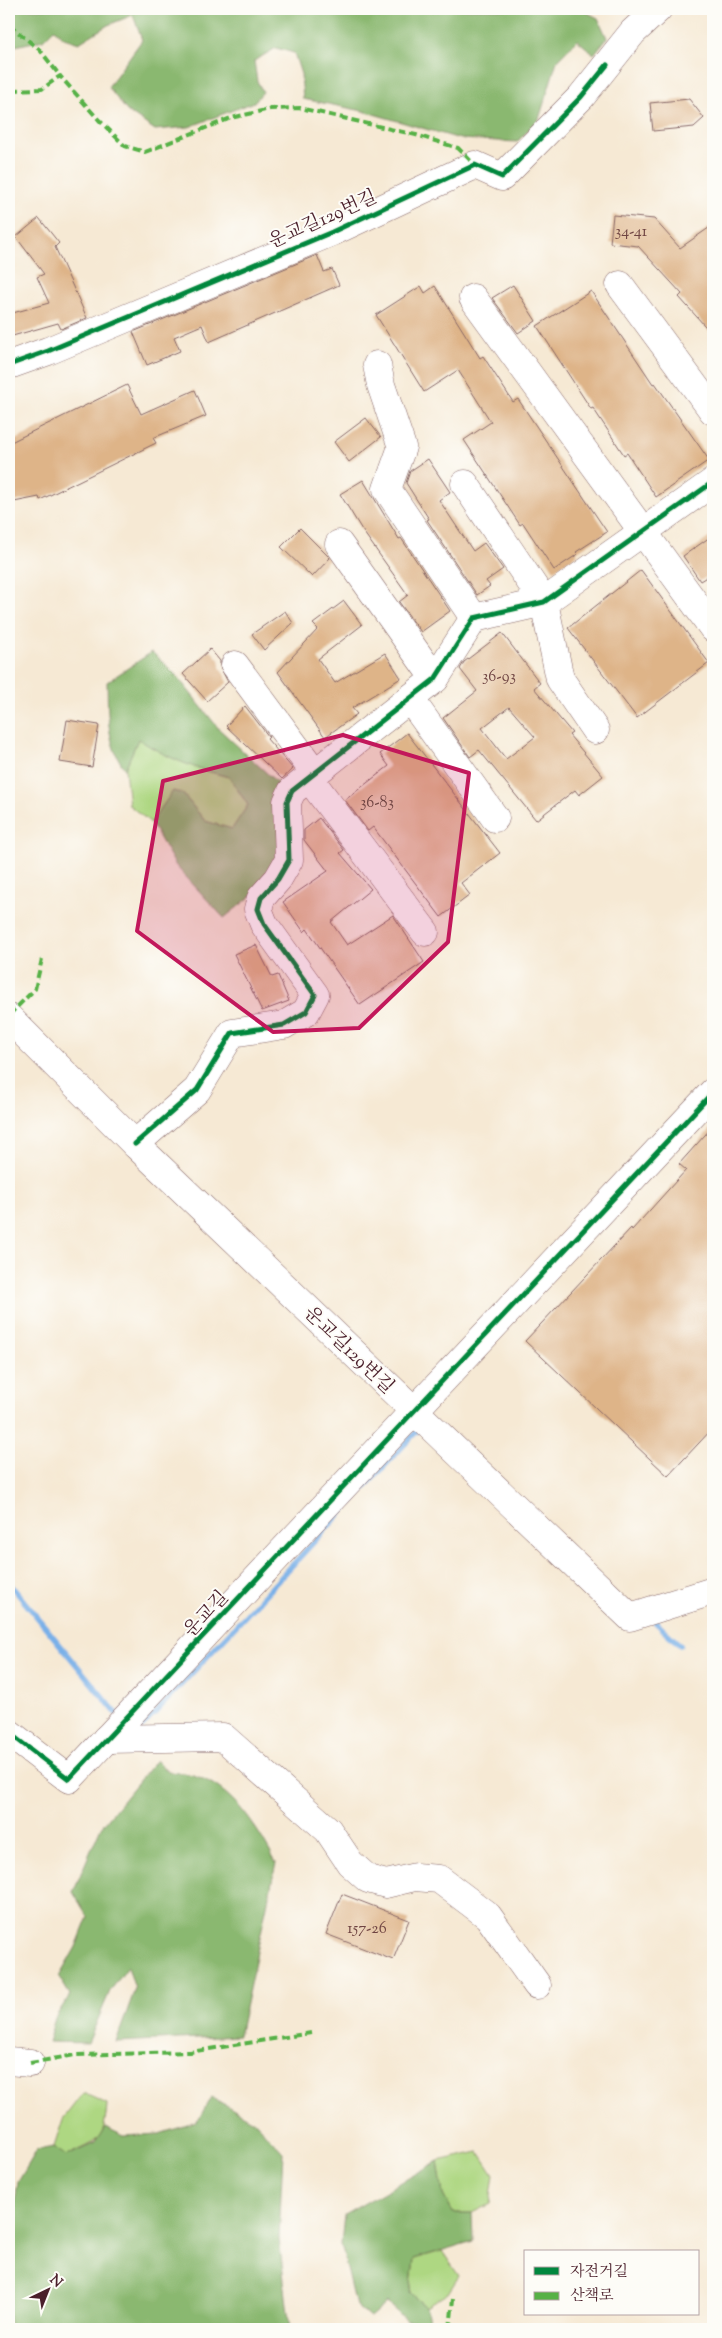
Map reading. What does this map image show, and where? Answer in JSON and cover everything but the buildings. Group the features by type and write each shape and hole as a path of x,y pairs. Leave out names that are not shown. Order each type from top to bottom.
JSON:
{"street":[{"name":"운교길129번길","path":"9,365 332,232 475,164 502,177 580,97 633,32 658,9"},
{"path":"620,285 713,411"},
{"path":"473,298 713,628"},
{"path":"377,365 381,385 402,447 387,489 474,618"},
{"path":"135,1144 197,1090 232,1033 284,1025 306,1012 315,995 264,924 258,909 262,898 289,860 288,802 292,791 435,680 474,618 544,602 713,482"},
{"path":"464,484 544,602 560,679 595,730"},
{"path":"339,544 435,680"},
{"path":"235,665 312,776 425,932"},
{"path":"410,698 495,818"},
{"name":"운교길129번길","path":"9,1018 135,1144 630,1617 713,1591"},
{"name":"운교길","path":"9,1733 70,1780 106,1739 416,1412 713,1092"},
{"path":"106,1739 223,1737 328,1830 350,1863 368,1879 386,1884 414,1877 439,1879 488,1916 537,1985"}],"highlighted area":[{"path":"343,735 469,773 448,942 359,1028 273,1032 137,931 163,781"}],"green space":[{"path":"9,9 580,9 598,18 607,38 594,54 577,40 557,61 539,119 517,142 460,139 363,111 303,99 301,74 294,53 276,48 254,61 257,81 263,92 254,102 189,127 155,130 127,111 108,87 142,40 133,15 108,25 79,43 64,38 54,29 43,40 15,46 9,22"},
{"path":"152,652 176,675 219,729 283,788 281,851 265,885 224,918 176,866 151,823 173,791 183,794 205,821 232,829 248,805 229,777 182,762 138,739 125,769 119,760 111,739 107,682"},
{"path":"138,739 182,762 229,777 248,805 232,829 205,821 183,794 173,791 151,823 129,805 125,769"},
{"path":"156,1760 170,1771 193,1775 207,1781 232,1799 252,1823 276,1863 239,2036 116,2042 135,1989 128,1967 110,1991 88,2043 48,2042 55,2018 70,1995 59,1977 76,1947 88,1917 73,1892 101,1827"},
{"path":"83,2093 107,2104 104,2127 101,2134 92,2143 66,2156 54,2147 63,2119"},
{"path":"211,2097 254,2121 283,2152 279,2239 290,2329 9,2329 9,2242 18,2182 37,2150 54,2147 66,2156 95,2143 105,2127 124,2136 159,2134 197,2122"},
{"path":"479,2152 494,2175 490,2204 472,2213 453,2213 443,2195 438,2161"},
{"path":"438,2161 443,2195 453,2213 472,2213 473,2241 414,2259 410,2293 426,2307 430,2323 407,2321 387,2303 370,2318 356,2306 341,2244 344,2215"},
{"path":"442,2251 459,2276 448,2293 426,2307 410,2293 414,2259"}],"waterway":[{"path":"139,1730 417,1431"},
{"path":"9,1583 117,1714"},
{"path":"653,1620 680,1645"}],"marked path":[{"path":"9,25 40,50 60,76"},
{"path":"12,90 42,89 60,76 125,146 145,152 231,118 270,109 300,108 416,135 458,148 475,165"},
{"path":"9,1015 35,989 42,959"},
{"path":"30,2063 75,2055 190,2052 311,2033"},
{"path":"450,2329 453,2299"}],"cycle path":[{"path":"9,365 48,351 332,232 475,165 502,177 581,97 607,65"},
{"path":"135,1144 197,1090 232,1033 284,1025 306,1012 315,995 264,924 258,909 261,898 278,879 289,860 287,802 292,791 435,679 474,618 544,602 713,482"},
{"path":"9,1733 69,1779 713,1092"}]}
